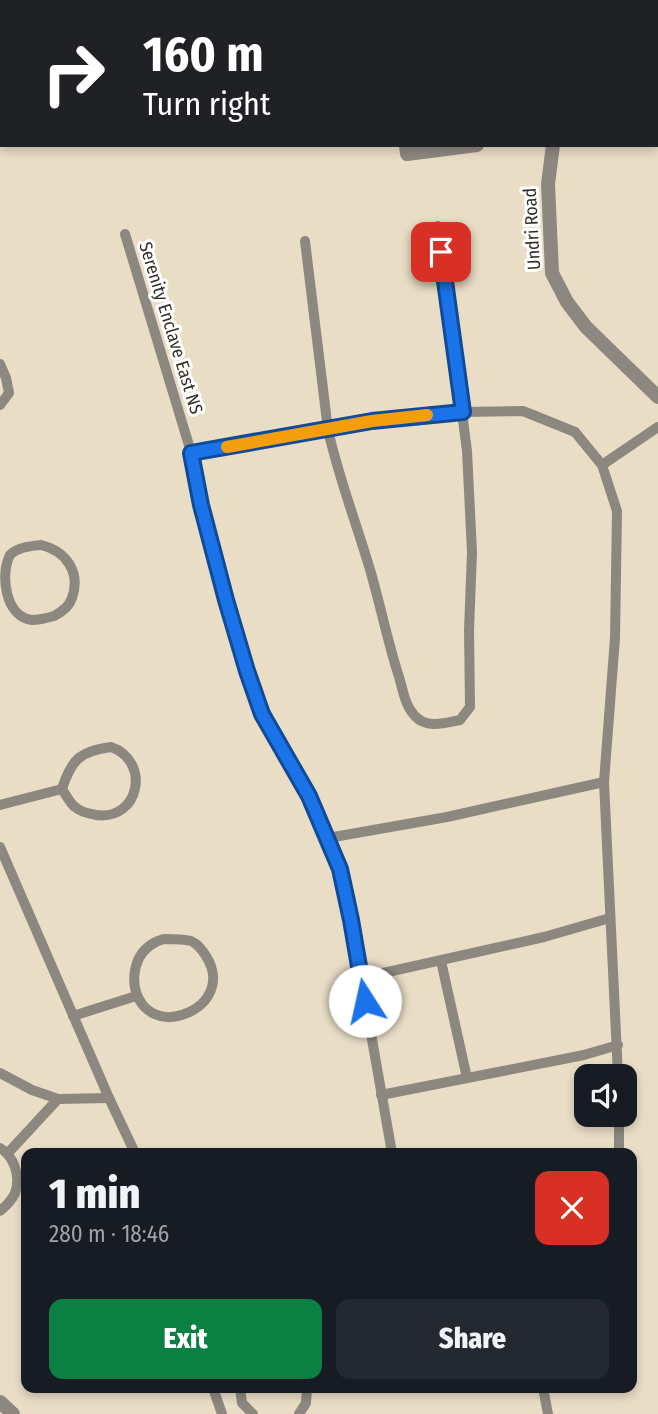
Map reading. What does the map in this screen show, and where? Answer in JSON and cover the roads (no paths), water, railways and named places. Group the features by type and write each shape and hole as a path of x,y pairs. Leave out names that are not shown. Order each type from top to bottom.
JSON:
{"street":[{"path":"406,147 407,154 461,147"},
{"name":"Undri Road","path":"553,147 548,184 552,273 567,302 586,327 658,397"},
{"path":"0,1402 13,1414"}],"lane":[{"path":"305,242 328,430 334,457 372,575 406,703 416,718 429,724 440,724 460,720 470,707 471,552 467,451 438,226"},
{"name":"Serenity Enclave East NS","path":"125,234 191,453 201,505 247,671 262,714 309,796 340,869 391,1148"},
{"path":"0,364 9,393 0,405"},
{"path":"191,453 372,421 463,412 523,411 575,432 602,465 617,511 615,638 604,782 618,1064"},
{"path":"602,465 658,427"},
{"path":"41,545 54,548 74,572 76,588 70,603 61,613 48,618 30,620 17,613 2,598 1,578 4,566 10,555 24,547 41,545"},
{"path":"111,747 119,750 130,762 136,778 135,792 129,804 117,812 102,816 84,813 73,806 62,789 72,763 94,749 111,747"},
{"path":"328,838 447,817 604,782"},
{"path":"0,805 62,789"},
{"path":"0,847 133,1148"},
{"path":"361,978 544,937 610,918"},
{"path":"164,939 193,942 202,949 213,975 212,987 200,1006 190,1013 165,1017 146,1009 136,996 134,973 141,954 153,943 164,939"},
{"path":"441,961 467,1078"},
{"path":"73,1016 136,996"},
{"path":"382,1095 584,1055 618,1045"},
{"path":"0,1073 32,1090 58,1099 109,1098"},
{"path":"0,1211 16,1192 15,1166 4,1150 58,1099"},
{"path":"619,1127 619,1148"},
{"path":"215,1393 221,1412 242,1403"},
{"path":"241,1393 242,1403 253,1414"},
{"path":"299,1414 306,1403 307,1393"},
{"path":"544,1393 548,1414"}]}
